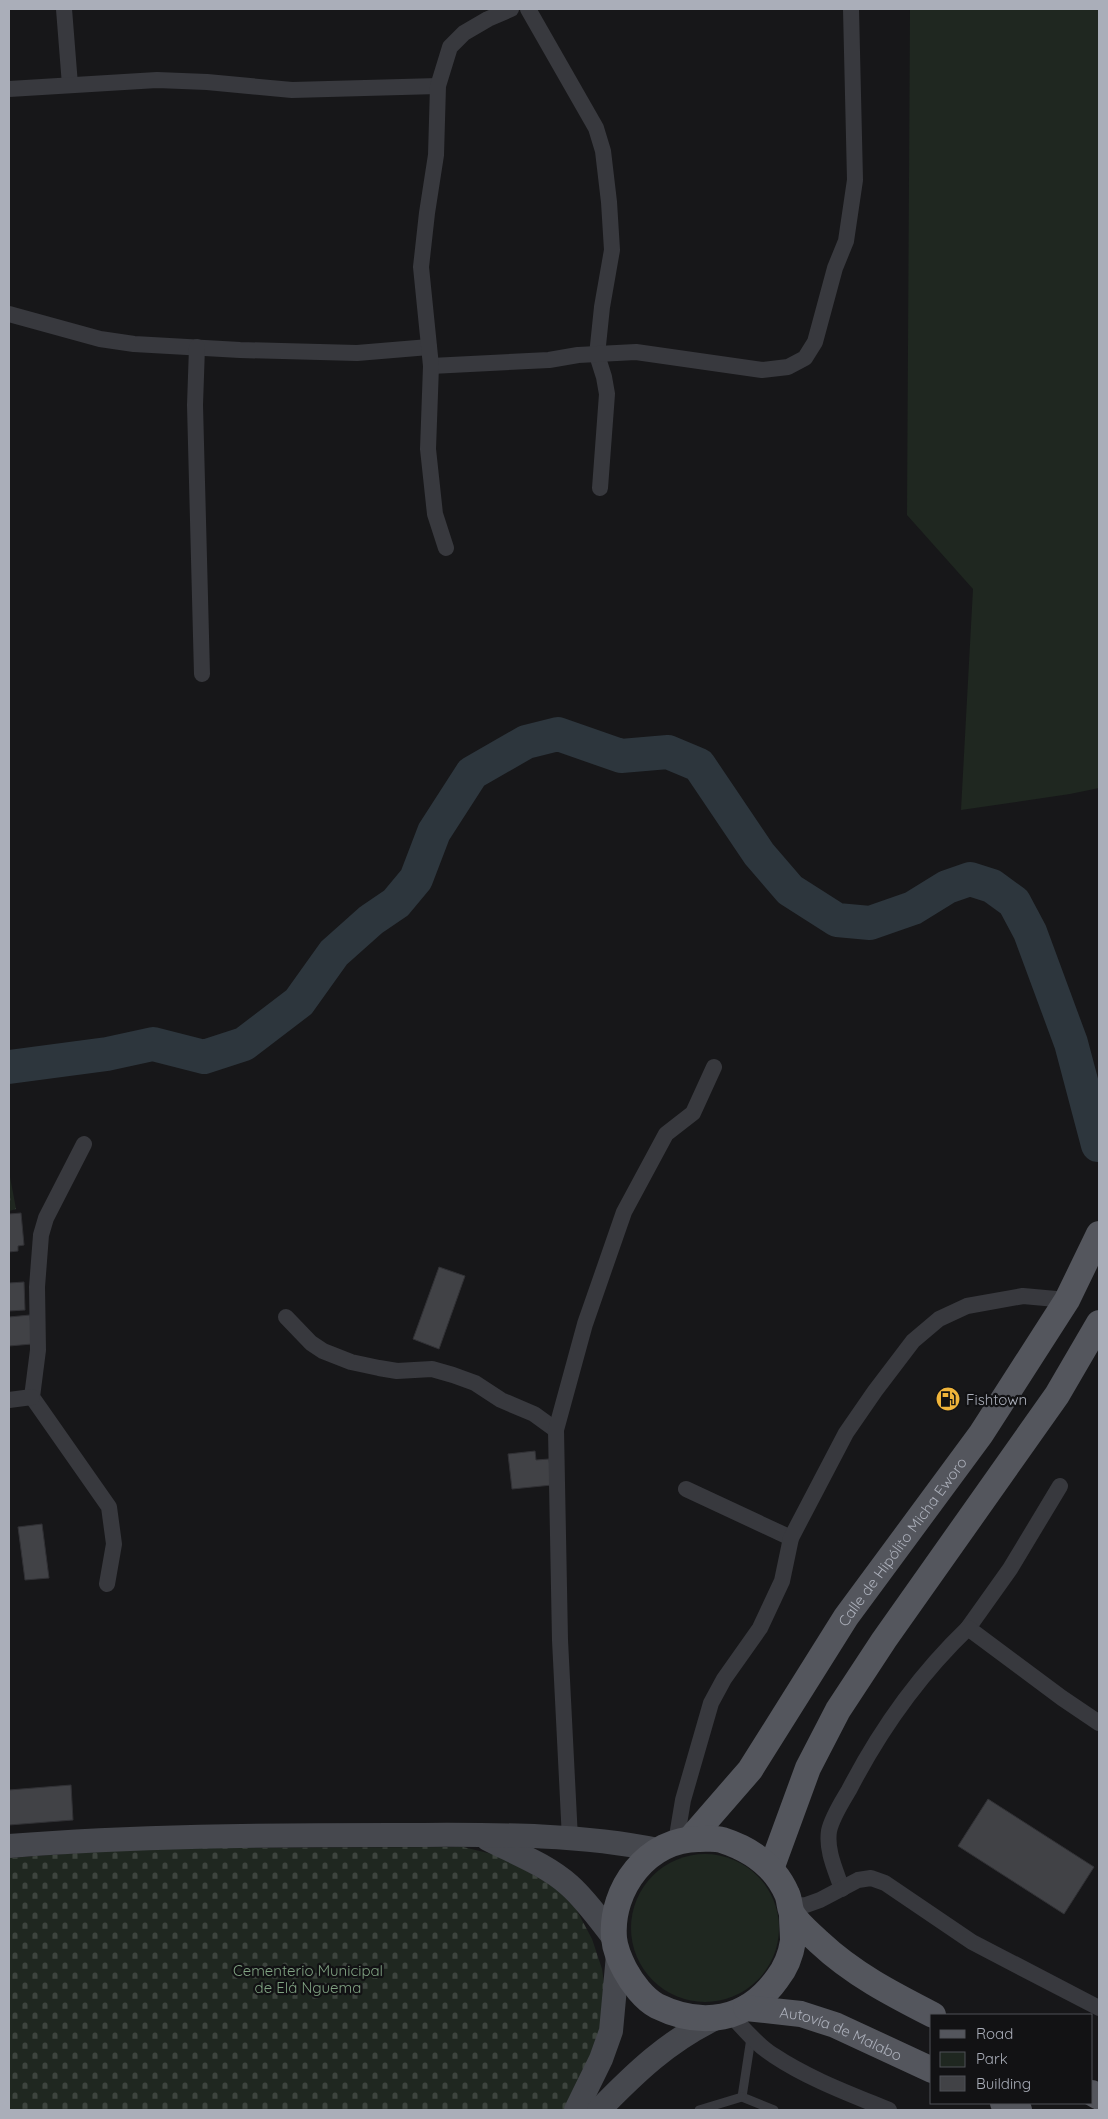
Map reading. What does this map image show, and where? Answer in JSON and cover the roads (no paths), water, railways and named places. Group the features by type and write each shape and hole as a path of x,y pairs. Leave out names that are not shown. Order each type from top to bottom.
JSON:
{"main road":[{"name":"Calle de Hipólito Micha Eworo","path":"675,1844 750,1770 846,1617 981,1434 1067,1300 1099,1234"},
{"path":"771,1869 808,1768 838,1710 884,1640 1057,1395 1099,1322"},
{"path":"720,1840 748,1850 771,1869 787,1894 791,1910 793,1942 784,1969 768,1992 731,2014 684,2017 655,2005 632,1983 616,1946 615,1912 623,1888 638,1866 675,1844 720,1840"},
{"path":"791,1910 848,1967 931,2014"},
{"name":"Autovía de Malabo","path":"731,2014 801,2014 835,2026 930,2069"},
{"path":"1005,2104 1019,2110"}],"street":[{"path":"64,9 70,85"},
{"path":"446,548 435,514 428,449 431,366 421,267 436,155 438,86 450,47 464,34 488,19 511,9"},
{"path":"528,9 596,128 603,151 612,250 602,307 597,355 607,394 600,488"},
{"path":"431,366 549,360 578,355 636,352 762,370 788,367 805,358 815,342 834,268 846,241 856,180 851,9"},
{"path":"9,89 157,80 207,82 292,90 438,86"},
{"path":"9,314 100,339 134,344 240,350 357,353 429,347"},
{"path":"197,347 195,405 202,674"},
{"path":"570,1839 560,1640 556,1430 585,1324 624,1212 666,1134 693,1113 714,1066"},
{"path":"84,1144 46,1218 40,1235 37,1287 38,1350 32,1398 109,1507 114,1544 106,1584"},
{"path":"9,1846 82,1840 256,1835 480,1835 675,1844 683,1800 711,1703 724,1679 760,1628 782,1581 791,1538 846,1433 875,1391 913,1341 939,1319 967,1306 1023,1296 1067,1300"},
{"path":"286,1317 311,1343 323,1351 351,1362 379,1368 397,1371 432,1369 453,1375 475,1383 501,1400 534,1414 556,1430"},
{"path":"9,1400 32,1398"},
{"path":"842,1889 830,1852 830,1829 866,1757 910,1692 968,1628 1010,1569 1060,1486"},
{"path":"686,1489 791,1538"},
{"path":"968,1628 1055,1693 1099,1723"},
{"path":"480,1835 541,1866 568,1884 592,1910 616,1946 611,2031 601,2059 576,2110"},
{"path":"791,1910 842,1889 858,1880 871,1878 885,1883 972,1942 1099,2008"},
{"path":"599,2110 637,2071 678,2040 731,2014 751,2038 773,2055 821,2081 890,2110"}],"lane":[{"path":"742,2097 751,2038"},
{"path":"698,2110 742,2097 774,2110"}],"waterway":[{"path":"9,1067 107,1054 153,1044 204,1057 244,1044 299,1002 334,953 371,920 396,903 416,879 434,832 472,773 526,742 558,734 621,756 668,752 699,765 759,854 790,890 837,920 870,923 913,908 947,887 970,879 992,886 1014,902 1030,932 1071,1043 1098,1145"}],"place":[{"name":"Fishtown","path":"948,1399"}],"park label":[{"name":"Cementerio Municipal de Elá Nguema","path":"308,1978"}]}
